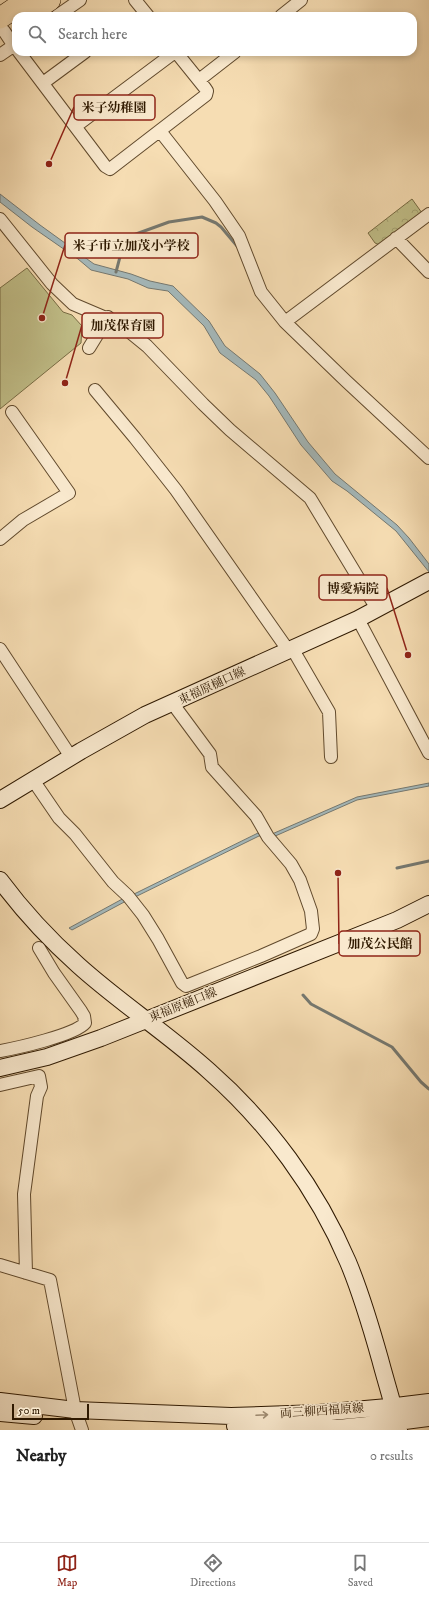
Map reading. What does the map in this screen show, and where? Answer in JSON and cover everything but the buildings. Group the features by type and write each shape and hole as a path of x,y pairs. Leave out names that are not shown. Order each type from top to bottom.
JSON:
{"highway":[{"path":"22,12 27,0"},
{"path":"32,12 50,0"}],"main road":[{"name":"東福原樋口線","path":"0,800 145,715 173,704 358,619 429,581"},
{"path":"0,880 28,915 55,944 210,1072 250,1110 272,1137 309,1188 327,1219 348,1263 364,1306 398,1426"},
{"name":"東福原樋口線","path":"0,1068 47,1057 147,1019 397,920 429,904"},
{"name":"両三柳西福原線","path":"0,1401 79,1420 319,1412 429,1402"},
{"name":"両三柳西福原線","path":"0,1413 162,1425 338,1428 398,1426 429,1418"}],"street":[{"path":"63,12 80,0"},
{"path":"286,12 301,0"},
{"path":"0,55 11,37"},
{"path":"24,56 105,166 110,169 204,97 207,92 179,56"},
{"path":"43,83 80,56"},
{"path":"76,126 171,56"},
{"path":"199,80 230,56"},
{"path":"160,131 215,201 239,236 261,292 285,322 429,458"},
{"path":"285,322 429,214"},
{"path":"0,219 52,284 73,304 108,317 120,324 147,346 225,425 310,498 377,609"},
{"path":"396,238 429,272"},
{"path":"88,348 108,317"},
{"path":"95,390 176,490 290,649 329,712 331,757"},
{"path":"0,539 23,520 69,493 12,412"},
{"path":"358,619 429,753"},
{"path":"0,649 71,757"},
{"path":"33,780 59,818 75,834 113,882 128,896 143,916 158,939 182,983 186,986 311,934 313,929 311,910 300,880 288,860 268,837 256,816 212,767 210,754 173,704"},
{"path":"280,947 288,963"},
{"path":"0,1051 19,1048 54,1037 81,1027 85,1023 84,1016 81,1011 54,973 39,948"},
{"path":"0,1085 39,1076 41,1086 37,1096 24,1194 26,1273"},
{"path":"0,1265 50,1280 79,1420"}],"green space":[{"path":"412,199 422,213 380,245 375,243 368,233"},
{"path":"27,268 63,312 72,315 82,326 81,343 0,409 0,288"}],"shaded area":[{"path":"0,194 94,264 150,281 173,286 209,321 225,346 260,374 275,393 308,442 335,474 397,525 409,538 429,564 429,572 396,531 347,491 332,481 301,445 269,396 256,380 220,353 204,326 168,291 148,288 128,279 91,270 0,202"},
{"path":"429,783 429,786 357,800 273,837 272,834 357,797"},
{"path":"258,833 262,834 262,836 259,836 133,898 130,896"},
{"path":"126,897 128,900 72,930 69,928"}],"waterway":[{"path":"116,272 125,238 169,222 202,217 216,223 221,227 237,246"},
{"path":"397,868 429,861"},
{"path":"303,995 311,1004 392,1047 421,1082 429,1089"}],"place":[{"name":"米子幼稚園","path":"49,164"},
{"name":"米子市立加茂小学校","path":"42,318"},
{"name":"加茂保育園","path":"65,383"},
{"name":"博愛病院","path":"408,655"},
{"name":"加茂公民館","path":"338,873"}]}
